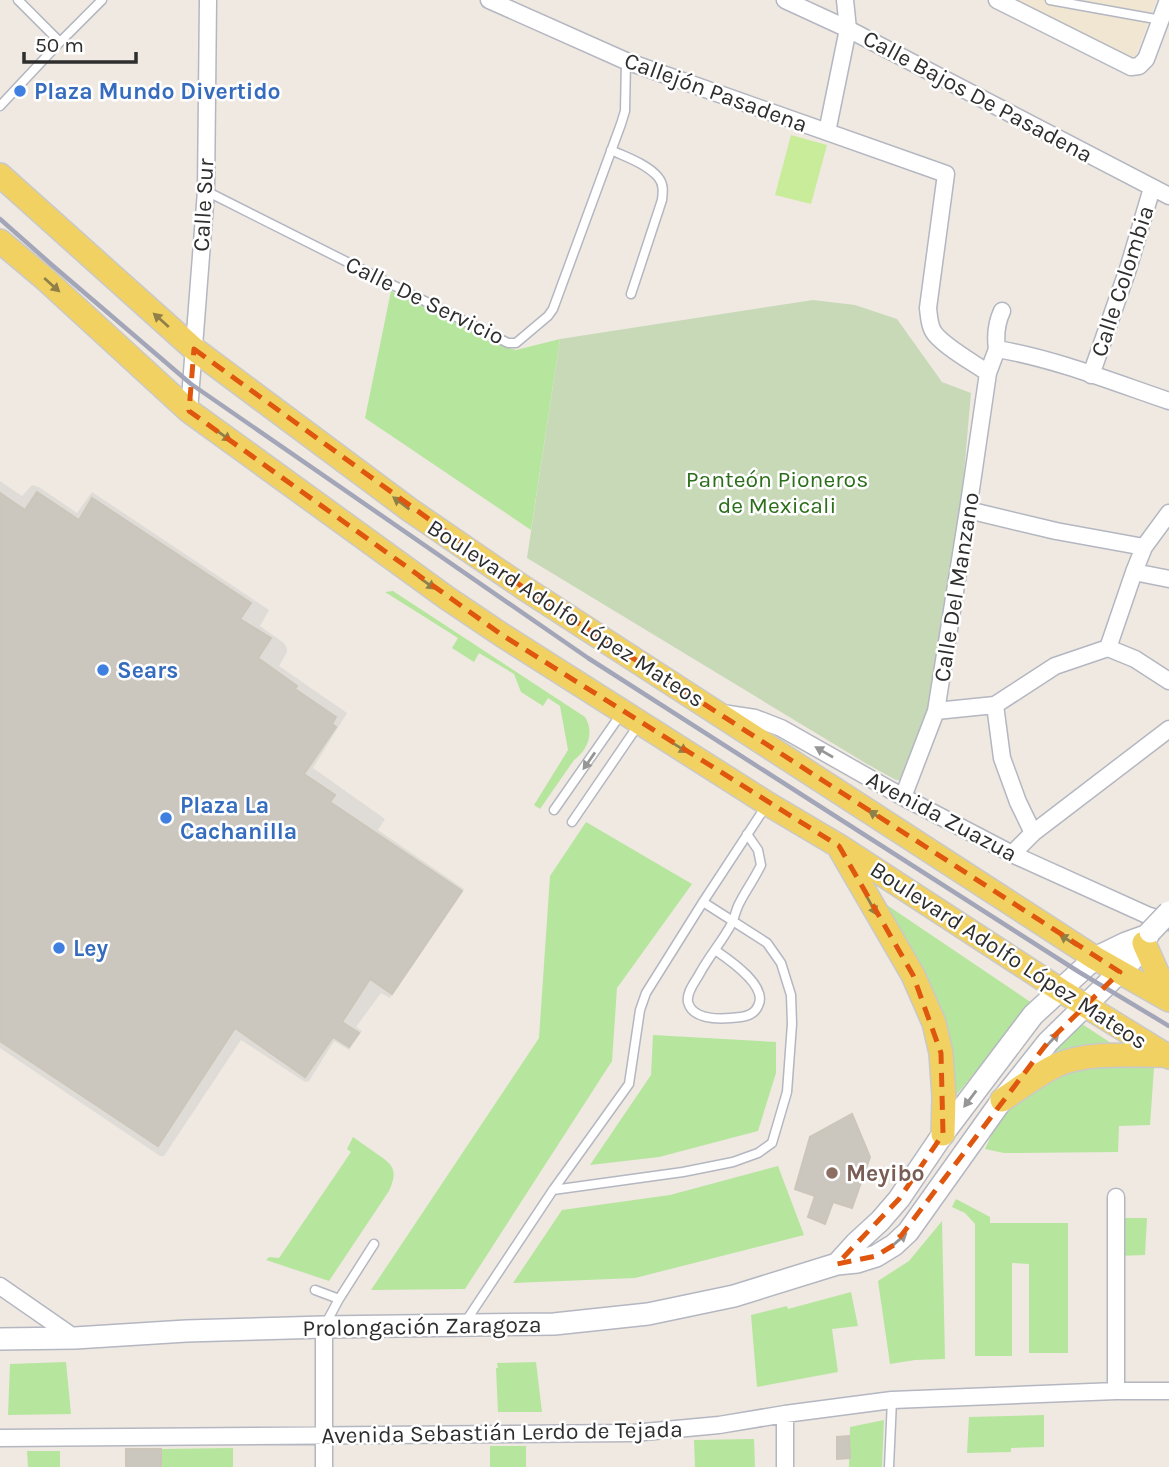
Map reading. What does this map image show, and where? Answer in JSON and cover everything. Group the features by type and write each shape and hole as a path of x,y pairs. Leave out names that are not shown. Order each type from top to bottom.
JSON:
{"main road":[{"name":"Boulevard Adolfo López Mateos","path":"0,175 194,349 410,510 524,588 1095,958 1169,1000"},
{"name":"Boulevard Adolfo López Mateos","path":"0,241 189,411 447,598 1167,1056"},
{"path":"839,846 913,975 934,1023 941,1053 943,1134"},
{"name":"Prolongación Zaragoza","path":"0,1339 324,1327 554,1324 648,1314 734,1296 837,1264 858,1262 876,1256 894,1245 908,1231 1002,1100 1048,1042 1135,957 1169,912"},
{"name":"Prolongación Zaragoza","path":"837,1264 898,1199 943,1134 1033,1015 1095,958 1153,933"},
{"path":"1153,933 1160,979 1169,991"},
{"path":"1002,1100 1037,1076 1068,1062 1088,1057 1167,1056"}],"street":[{"name":"Calle Sur","path":"189,411 206,191 208,0"},
{"name":"Callejón Pasadena","path":"489,0 626,61 946,174 928,309 929,319 932,330 939,339 988,373"},
{"name":"Calle Bajos De Pasadena","path":"785,0 848,29 1169,195"},
{"path":"827,132 848,29 845,0"},
{"path":"997,0 1131,67 1139,66 1146,59 1168,0"},
{"name":"Calle Colombia","path":"1091,375 1128,269 1152,188"},
{"path":"988,373 998,349 997,324 1002,311"},
{"name":"Calle Colombia","path":"998,349 1020,353 1169,401"},
{"name":"Calle Del Manzano","path":"902,797 936,712 988,373"},
{"path":"968,510 1144,548"},
{"path":"1108,648 1144,548 1169,513"},
{"path":"1134,572 1169,579"},
{"path":"936,712 995,705 1055,666 1108,648 1135,659 1169,681"},
{"path":"995,705 1002,758 1032,833"},
{"name":"Avenida Zuazua","path":"716,712 755,718 781,728 902,797 1012,854 1147,915 1153,933"},
{"path":"1012,854 1032,833 1169,729"},
{"path":"1116,1197 1116,1391"},
{"path":"0,1286 75,1338"},
{"path":"324,1327 324,1467"},
{"name":"Avenida Sebastián Lerdo de Tejada","path":"0,1438 633,1433 719,1425 892,1400 1169,1391"},
{"path":"785,1414 785,1467"}],"lane":[{"path":"18,0 60,43"},
{"path":"0,106 102,0"},
{"path":"1049,0 1161,20"},
{"name":"Calle De Servicio","path":"206,191 513,344 521,341 553,309 625,111 626,61"},
{"path":"611,150 647,168 659,178 663,186 662,200 631,294"},
{"path":"554,810 631,717"},
{"path":"572,822 631,717"},
{"path":"463,1326 553,1190 629,1084 640,1010 646,993 768,804"},
{"path":"715,950 740,968 758,992 761,1000 752,1014 745,1017 716,1018 693,1010 688,1002 688,993 733,921 738,905 761,865 758,850 747,834"},
{"path":"553,1190 683,1172 733,1162 758,1153 772,1143 787,1092 792,1024 791,995 780,963 767,943 703,902"},
{"path":"324,1327 374,1244"},
{"path":"315,1290 339,1299"},
{"path":"889,1467 892,1400"}],"highlighted area":[{"path":"194,349 524,588 1120,972 1048,1042 894,1245 876,1256 837,1264 899,1199 943,1134 941,1053 913,975 839,846 502,635 189,411"}],"shaded area":[{"path":"1014,0 1156,0 1134,60"},
{"path":"0,481 22,496 32,485 39,487 77,513 92,492 269,610 260,626 287,648 279,666 347,713 313,768 385,819 378,830 464,889 390,998 381,993 356,1027 362,1031 349,1050 334,1041 309,1081 305,1082 241,1040 164,1156 160,1156 0,1048 0,1041 158,1145 235,1028 305,1077 333,1037 349,1047 359,1033 342,1022 370,979 393,993 462,891 323,812 335,795 292,791 336,717 295,689 297,686 258,658 270,637 258,630 228,637 251,602 93,499 79,520 37,492 25,510 0,493"}],"green space":[{"path":"791,135 827,145 811,204 775,195"},
{"path":"391,291 516,350 560,339 531,530 365,418"},
{"name":"Panteón Pioneros de Mexicali","path":"813,300 855,305 897,319 942,382 971,393 957,553 932,709 905,780 896,780 867,764 527,558 560,339"},
{"path":"393,591 585,717 589,729 586,747 540,809 534,805 568,750 560,706 548,698 543,706 521,692 514,674 479,653 474,662 452,648 458,638 385,592"},
{"path":"586,822 692,884 617,988 612,1061 465,1289 371,1290 539,1038 550,876"},
{"path":"878,899 1032,1003 953,1099"},
{"path":"1079,1022 1120,1049 1027,1075"},
{"path":"653,1035 776,1042 776,1073 758,1131 659,1157 590,1165 651,1075"},
{"path":"1141,1062 1154,1068 1150,1125 1119,1126 1118,1152 1004,1153 985,1149 1010,1105 1030,1088 1084,1065"},
{"path":"353,1137 391,1165 394,1173 389,1191 329,1281 266,1260 269,1257 279,1258 351,1152 347,1149"},
{"path":"778,1166 804,1235 635,1278 513,1283 562,1210 670,1195"},
{"path":"956,1199 990,1217 990,1223 1068,1223 1068,1353 1029,1353 1029,1264 1012,1263 1012,1356 975,1356 975,1224 965,1213 952,1207"},
{"path":"1118,1218 1147,1218 1145,1255 1116,1256"},
{"path":"942,1221 945,1359 890,1364 878,1281 909,1261"},
{"path":"851,1292 858,1326 832,1329 838,1372 757,1387 751,1315 787,1306 788,1309"},
{"path":"66,1362 71,1414 8,1415 10,1364"},
{"path":"536,1362 542,1412 498,1412 497,1363"},
{"path":"1044,1415 1044,1447 1011,1448 1011,1452 967,1453 969,1417"},
{"path":"884,1420 882,1467 849,1467 850,1427"},
{"path":"754,1439 755,1467 695,1467 694,1440"},
{"path":"490,1446 526,1446 526,1467 490,1467"},
{"path":"233,1448 233,1467 161,1467 161,1449"},
{"path":"27,1451 60,1451 60,1467 28,1467"}],"building":[{"name":"Plaza La Cachanilla","path":"37,492 79,520 92,498 251,603 240,619 271,638 258,658 297,686 295,689 336,717 332,724 336,727 304,774 335,795 330,802 462,891 392,994 370,979 342,1022 359,1033 349,1047 333,1037 305,1077 235,1028 158,1146 0,1041 0,493 25,510"},
{"name":"Meyibo","path":"852,1114 870,1157 852,1208 833,1202 825,1224 808,1217 815,1196 795,1189 810,1137"},
{"path":"849,1436 850,1458 837,1459 837,1437"},
{"path":"126,1449 161,1449 161,1467 126,1467"}],"railway":[{"path":"0,219 191,384 588,658 1079,972 1169,1026"}],"place":[{"name":"Plaza Mundo Divertido","path":"20,91"},
{"name":"Sears","path":"103,670"},
{"name":"Plaza La Cachanilla","path":"166,818"},
{"name":"Ley","path":"59,948"},
{"name":"Meyibo","path":"832,1173"}]}
